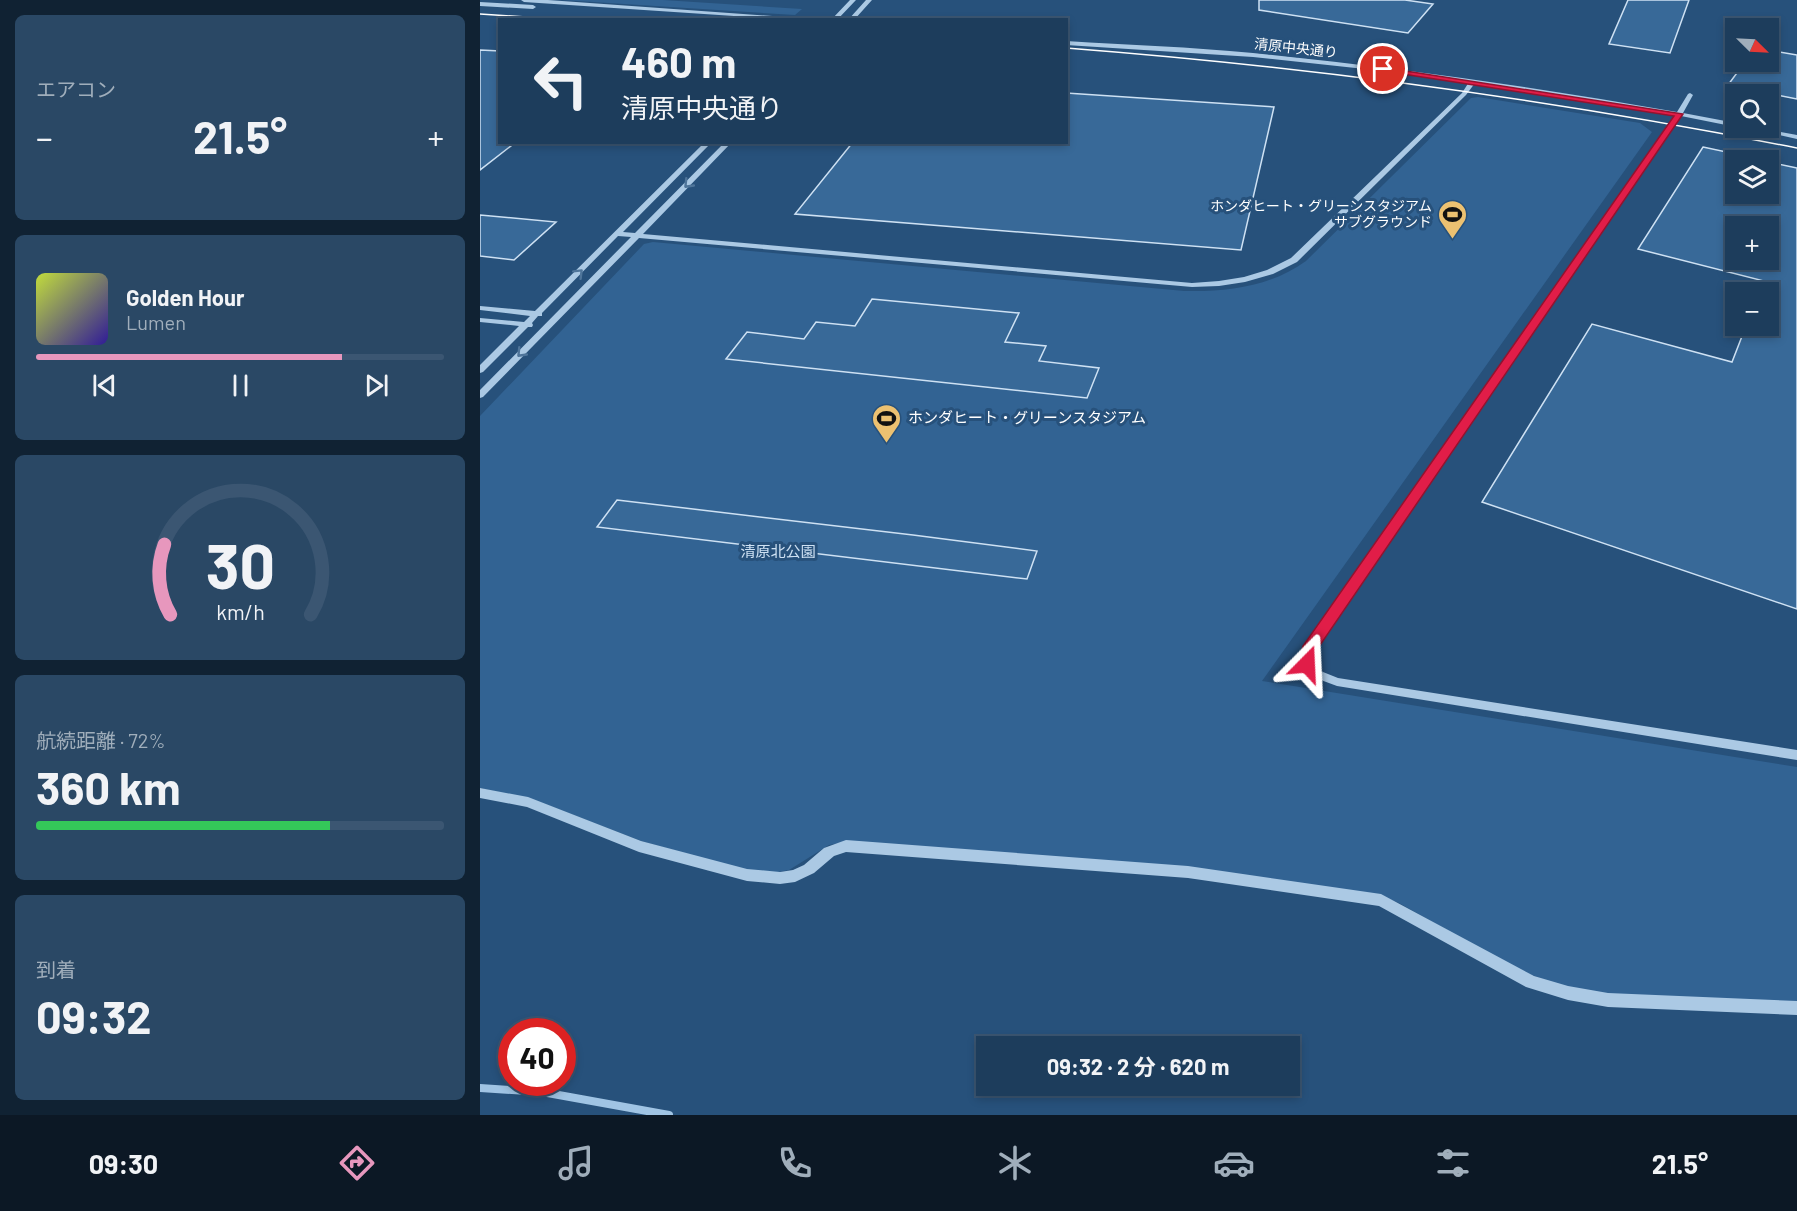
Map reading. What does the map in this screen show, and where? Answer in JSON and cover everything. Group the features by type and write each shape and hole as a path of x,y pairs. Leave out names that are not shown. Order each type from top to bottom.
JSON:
{"street":[{"path":"524,0 795,18"},
{"path":"835,18 853,0"},
{"path":"852,18 869,0"},
{"path":"480,4 686,18"},
{"name":"清原中央通り","path":"1068,36 1249,48 1386,63 1681,111 1725,122"},
{"name":"清原中央通り","path":"1068,43 1252,55 1473,81 1725,117"},
{"path":"617,234 1192,285 1245,280 1280,268 1304,251 1464,94 1473,81"},
{"path":"1690,95 1315,640 1305,659 1309,669 1314,673 1337,682 1797,754"},
{"path":"1779,126 1797,130"},
{"path":"1779,134 1797,137"},
{"path":"480,370 707,144"},
{"path":"480,395 727,144"},
{"path":"480,308 558,316"},
{"path":"480,320 547,327"},
{"path":"480,793 528,802 639,846 747,875 780,878 795,876 809,869 829,852 846,846 1188,872 1381,900 1531,982 1568,993 1608,1000 1797,1008"}],"green space":[{"path":"562,0 663,0 802,9 795,15"},
{"name":"清原北公園","path":"1478,97 1640,123 1652,132 1262,681 1797,767 1797,1003 1613,995 1569,989 1516,969 1399,903 1376,894 840,843 829,845 789,870 773,873 744,870 641,841 537,801 480,788 480,416 644,244 653,242 1184,291 1232,289 1278,277 1306,261 1471,98"}],"building":[{"path":"1259,0 1405,0 1433,4 1408,33 1259,10"},
{"path":"1628,0 1689,0 1670,53 1609,44"},
{"path":"480,50 498,51 498,144 513,144 480,170"},
{"path":"1779,52 1797,55 1797,99 1779,95 1779,84 1729,84 1738,72 1779,72"},
{"path":"1068,93 1274,107 1241,250 795,214 851,144 1068,144"},
{"path":"1703,147 1725,152 1725,204 1779,204 1779,164 1797,168 1797,609 1482,502 1592,324 1732,362 1742,336 1779,336 1779,282 1768,282 1638,249"},
{"path":"480,215 556,222 514,260 480,256"},
{"path":"872,299 1019,313 1005,342 1046,346 1039,361 1099,368 1087,398 726,359 747,332 804,339 816,322 855,326"},
{"path":"617,500 1037,551 1027,579 597,527"}],"waterway":[{"path":"480,1088 542,1092 669,1115"}],"tram line":[{"path":"480,14 540,18"},
{"path":"1068,48 1250,65 1433,87 1615,115 1797,148"}],"place":[{"name":"ホンダヒート・グリーンスタジアム サブグラウンド","path":"1453,240"},
{"name":"ホンダヒート・グリーンスタジアム","path":"887,444"}],"route":[{"path":"1307,664 1306,654 1679,114 1383,69"}]}
